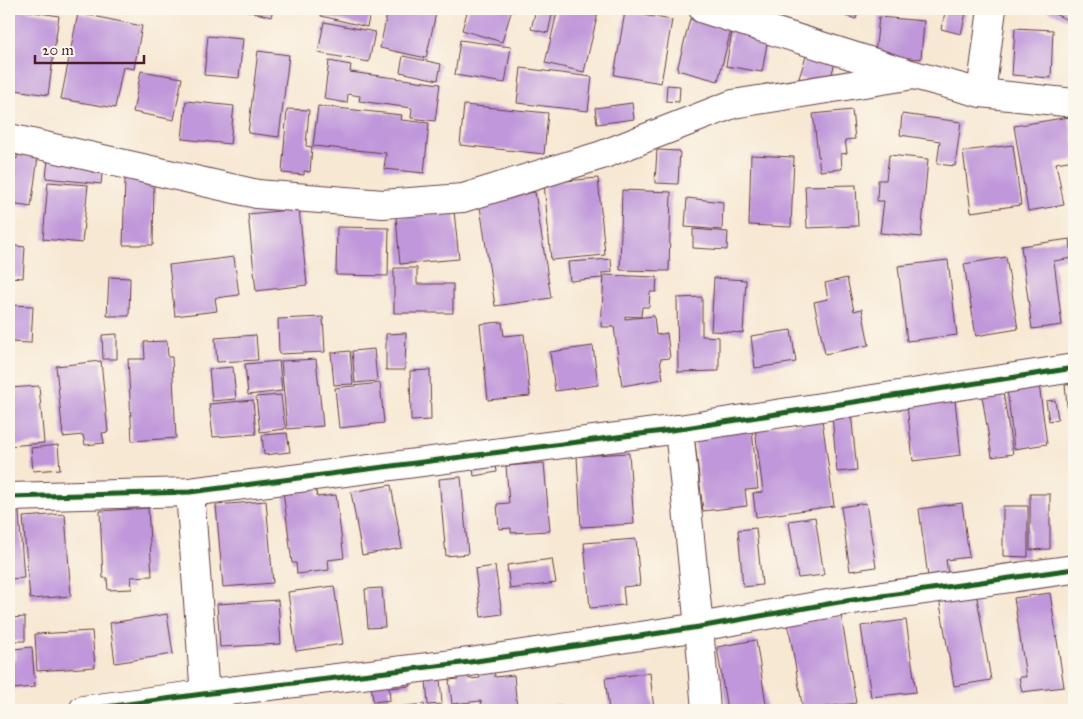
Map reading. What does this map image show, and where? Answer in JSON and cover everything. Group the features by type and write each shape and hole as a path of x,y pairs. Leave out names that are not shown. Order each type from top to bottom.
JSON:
{"street":[{"path":"704,9 914,75 981,93 1074,103"},
{"path":"981,93 992,9"},
{"path":"9,138 257,194 383,204 463,198 602,155 733,104 914,75"},
{"path":"9,497 190,492 679,429 1074,368"},
{"path":"679,429 706,710"},
{"path":"190,492 204,702"},
{"path":"84,710 204,702 699,627 839,602 1074,569"}],"building":[{"path":"15,9 59,16 48,95 9,89 9,56"},
{"path":"244,9 273,9 271,17"},
{"path":"322,9 371,9 367,27 321,16"},
{"path":"388,9 437,9 426,58 380,48"},
{"path":"468,9 512,9 502,42 462,30"},
{"path":"536,9 553,10 548,33 531,29"},
{"path":"558,9 599,9 584,72 545,63"},
{"path":"824,9 859,9 856,19"},
{"path":"946,9 967,9 961,34 941,29"},
{"path":"1044,9 1074,9 1074,23"},
{"path":"625,12 672,20 661,83 614,75"},
{"path":"78,13 142,26 134,69 123,67 115,108 61,99"},
{"path":"879,17 924,21 921,59 875,55"},
{"path":"690,19 731,30 718,81 677,70"},
{"path":"324,22 375,32 369,62 318,53"},
{"path":"733,26 769,32 762,72 726,66"},
{"path":"1015,28 1053,30 1051,78 1012,75"},
{"path":"208,36 243,39 239,78 204,75"},
{"path":"460,40 511,47 505,83 455,75"},
{"path":"809,47 837,56 828,86 799,78"},
{"path":"258,51 289,55 279,137 248,133"},
{"path":"403,56 441,64 438,80 400,72"},
{"path":"329,61 351,65 350,72 440,84 435,121 411,118 412,108 359,101 360,96 348,94 347,103 324,99"},
{"path":"521,68 592,77 588,111 517,103"},
{"path":"141,71 182,78 174,120 133,112"},
{"path":"667,85 680,86 679,102 666,101"},
{"path":"186,101 234,106 230,144 182,139"},
{"path":"632,103 634,119 597,124 595,108"},
{"path":"464,105 548,113 544,154 460,145"},
{"path":"318,106 402,115 401,120 429,123 424,173 384,169 386,153 313,146"},
{"path":"287,109 309,110 306,146 312,147 310,172 304,171 304,175 282,173"},
{"path":"852,110 855,139 845,140 847,153 841,154 842,169 820,171 813,114"},
{"path":"902,114 961,122 955,166 937,164 940,141 900,135"},
{"path":"1069,117 1074,145 1074,160 1056,163 1064,205 1028,211 1014,126"},
{"path":"1013,145 1021,205 971,212 963,151"},
{"path":"657,150 680,151 678,184 655,183"},
{"path":"17,155 38,157 31,207 11,204 14,185 9,184 9,158 17,159"},
{"path":"751,155 794,157 791,227 749,225"},
{"path":"889,155 928,159 921,237 880,233 884,201 877,201 878,180 886,180"},
{"path":"48,159 103,165 101,184 46,178"},
{"path":"598,178 605,255 551,260 544,183"},
{"path":"125,179 154,179 153,245 123,245"},
{"path":"48,182 88,185 82,243 43,239"},
{"path":"856,185 858,226 807,228 805,186"},
{"path":"622,190 671,192 669,271 620,270"},
{"path":"535,192 551,298 495,306 479,200"},
{"path":"687,198 723,202 722,230 685,227"},
{"path":"299,209 307,285 256,291 248,214"},
{"path":"454,211 459,259 400,264 396,217"},
{"path":"337,227 389,228 388,276 336,275"},
{"path":"693,229 728,232 727,250 693,248"},
{"path":"1070,239 1072,258 1054,261 1062,325 1032,329 1021,246"},
{"path":"9,245 25,247 23,278 9,277"},
{"path":"234,257 239,295 215,298 217,311 175,316 169,265"},
{"path":"1006,257 1018,329 976,336 964,264"},
{"path":"611,259 612,272 602,273 602,278 570,281 568,262"},
{"path":"948,260 957,335 907,341 898,266"},
{"path":"394,268 417,268 417,284 453,284 453,313 394,313"},
{"path":"604,275 657,277 656,292 650,292 649,307 642,307 641,317 625,316 625,319 654,316 656,335 667,333 670,358 660,359 663,379 622,386 614,327 601,327"},
{"path":"109,277 130,278 129,316 107,316"},
{"path":"714,278 746,280 743,333 711,331"},
{"path":"847,278 854,311 862,309 869,345 825,354 814,302 828,299 825,283"},
{"path":"702,297 702,336 719,337 719,371 678,372 677,298"},
{"path":"9,305 33,306 31,343 9,342"},
{"path":"323,317 325,352 279,354 278,319"},
{"path":"502,322 504,336 524,334 530,396 488,400 480,324"},
{"path":"791,330 796,362 755,368 751,336"},
{"path":"406,333 405,370 386,370 386,334"},
{"path":"117,334 117,359 103,359 102,335"},
{"path":"256,335 258,360 217,362 215,338"},
{"path":"167,341 168,357 172,357 176,438 132,441 128,359 145,359 144,342"},
{"path":"593,346 598,385 555,391 550,352"},
{"path":"374,349 377,381 355,383 352,351"},
{"path":"350,351 353,384 334,385 331,353"},
{"path":"316,359 323,426 287,429 281,361"},
{"path":"101,361 108,432 102,433 104,443 85,445 83,435 63,437 56,366"},
{"path":"279,361 282,391 248,395 245,364"},
{"path":"233,367 236,399 212,401 209,369"},
{"path":"430,370 431,420 411,421 410,371"},
{"path":"380,383 384,423 339,428 335,388"},
{"path":"1039,384 1047,444 1014,449 1007,388"},
{"path":"1074,384 1074,425 1069,425 1065,385"},
{"path":"39,386 44,443 9,446 9,388"},
{"path":"1003,392 1013,454 992,457 982,396"},
{"path":"281,395 285,429 260,432 256,397"},
{"path":"253,400 256,434 213,437 209,404"},
{"path":"955,400 961,455 913,461 907,405"},
{"path":"1055,400 1058,419 1049,421 1046,401"},
{"path":"851,413 857,470 837,472 832,415"},
{"path":"822,420 834,506 756,517 753,493 763,492 755,429"},
{"path":"751,421 758,489 745,490 747,506 703,511 694,434"},
{"path":"287,433 290,452 264,455 262,435"},
{"path":"58,445 60,469 33,471 31,448"},
{"path":"629,453 634,524 581,527 577,456"},
{"path":"495,458 497,472 474,476 472,461"},
{"path":"544,463 550,531 511,533 511,528 499,529 497,504 509,503 506,466"},
{"path":"461,477 468,554 446,556 439,479"},
{"path":"391,485 402,548 362,555 351,492"},
{"path":"315,486 317,497 336,495 344,558 328,560 329,570 297,574 296,563 292,563 283,490"},
{"path":"1030,494 1050,494 1050,549 1030,550"},
{"path":"9,500 18,500 24,578 9,579"},
{"path":"266,501 273,583 223,587 216,505"},
{"path":"866,503 876,567 850,571 841,507"},
{"path":"962,503 969,557 946,560 948,574 928,577 919,509"},
{"path":"1003,506 1028,506 1028,557 1003,556"},
{"path":"148,508 152,576 131,577 132,589 108,590 107,578 103,578 100,511"},
{"path":"65,514 71,596 30,599 23,517"},
{"path":"815,517 824,575 798,578 789,521"},
{"path":"756,528 762,585 743,587 738,530"},
{"path":"636,539 640,585 623,587 625,605 590,608 584,543"},
{"path":"552,559 556,583 510,589 507,565"},
{"path":"495,566 502,614 481,617 475,569"},
{"path":"334,586 343,644 296,651 288,592"},
{"path":"382,588 385,627 368,628 365,589"},
{"path":"976,592 991,680 954,686 939,598"},
{"path":"1050,593 1064,687 1022,692 1019,677 1026,677 1014,598"},
{"path":"278,600 281,644 220,647 217,604"},
{"path":"167,614 173,654 115,663 110,623"},
{"path":"841,615 856,703 803,710 788,623"},
{"path":"25,617 25,641 10,641 10,618"},
{"path":"906,620 916,692 871,697 861,626"},
{"path":"92,631 95,667 37,671 35,634"},
{"path":"756,640 767,710 727,710 717,647"},
{"path":"32,647 35,687 11,689 9,661 16,660 14,649"},
{"path":"439,666 442,704 428,705 425,667"},
{"path":"494,669 495,677 514,675 517,710 482,710 481,701 452,704 449,680 458,679 457,671 468,670 469,679 480,678 479,671"},
{"path":"410,671 411,686 389,688 390,700 373,702 370,674"},
{"path":"650,673 654,710 609,710 605,678"},
{"path":"424,704 425,710 388,710 388,708"},
{"path":"561,706 562,710 523,710 523,709"}],"cycle path":[{"path":"9,497 190,492 679,429 1074,368"},
{"path":"83,710 470,662 699,627 839,602 1074,569"}]}
